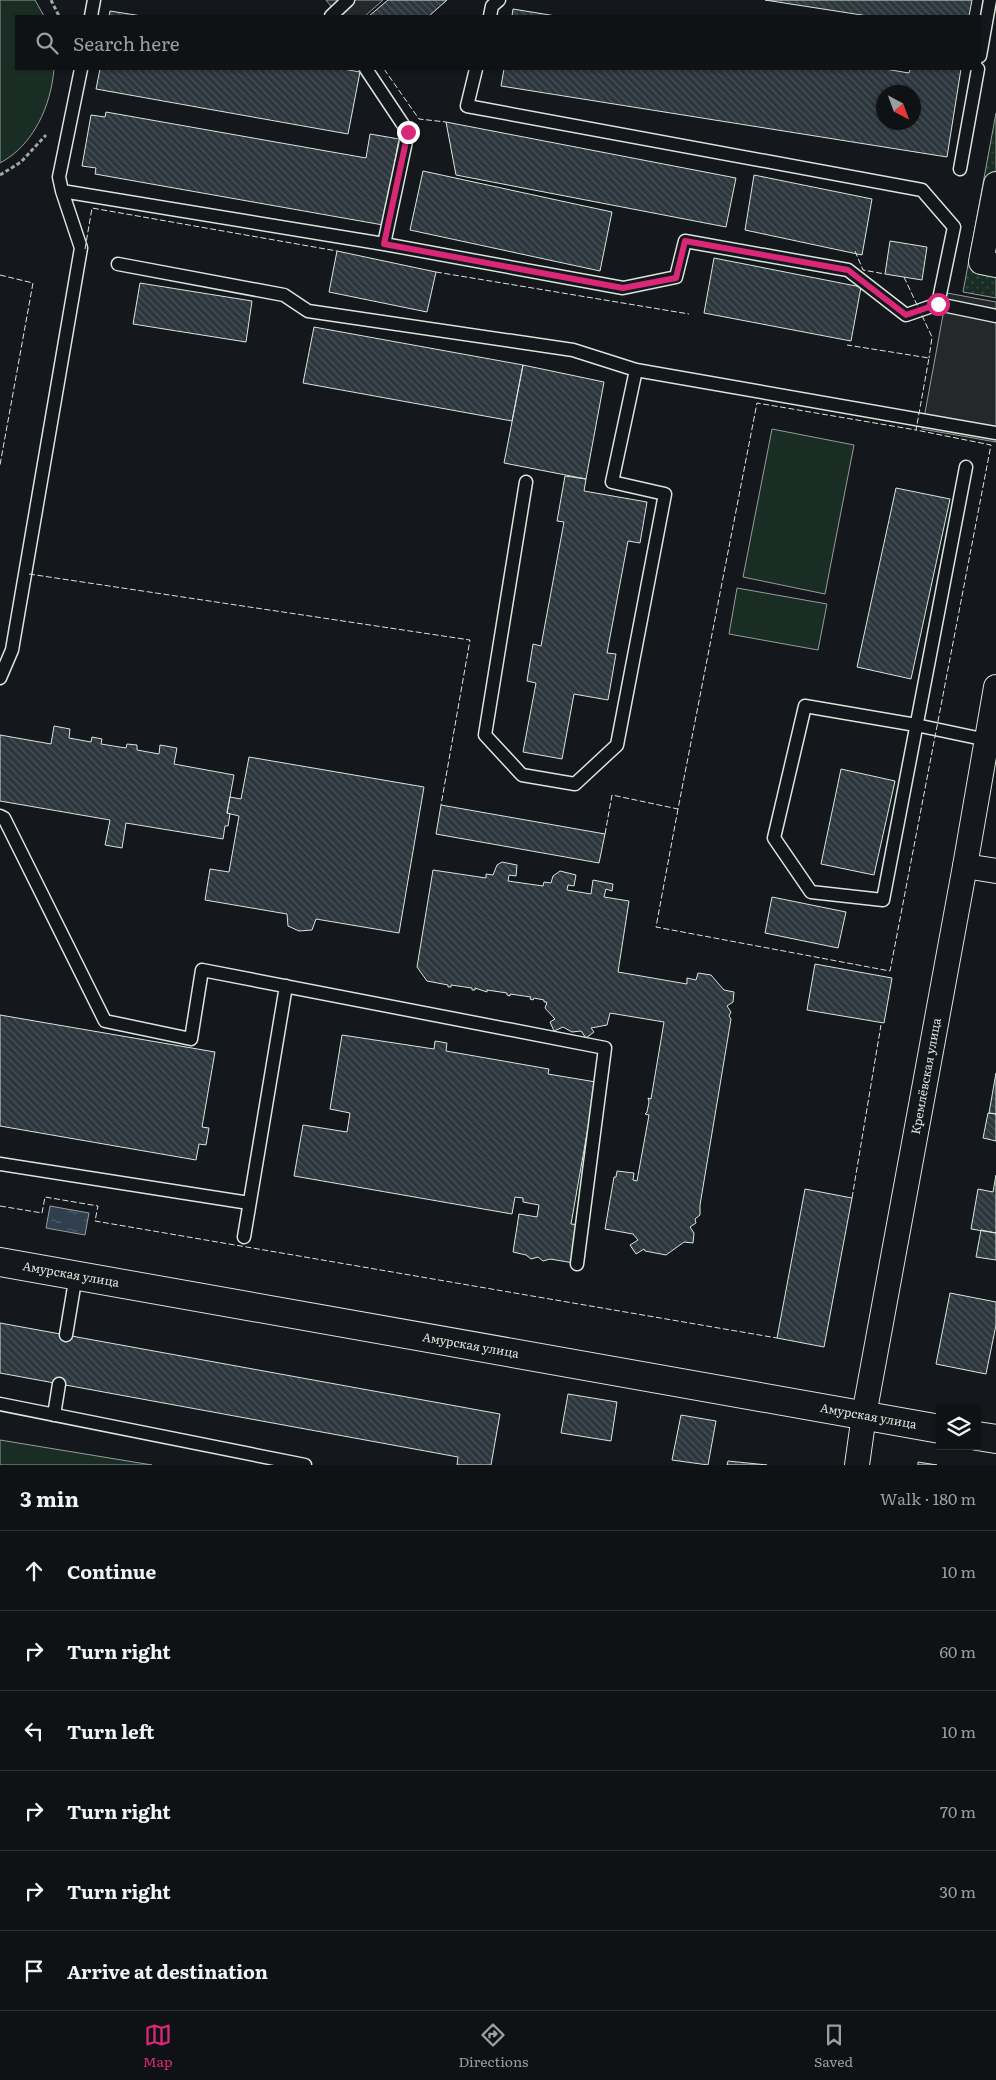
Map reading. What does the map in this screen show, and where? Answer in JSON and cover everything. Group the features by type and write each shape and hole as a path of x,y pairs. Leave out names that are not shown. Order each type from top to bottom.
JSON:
{"street":[{"path":"988,264 996,184"},
{"name":"Кремлёвская улица","path":"857,1465 864,1415 966,866 996,687"},
{"path":"966,866 996,871"},
{"name":"Амурская улица","path":"0,1262 936,1428"},
{"path":"981,1437 996,1439"}],"lane":[{"path":"91,15 94,0"},
{"path":"332,15 348,0"},
{"path":"490,15 492,6 499,0"},
{"path":"981,50 990,0"},
{"path":"0,678 12,650 81,248 59,177 80,70"},
{"path":"367,70 408,132 384,244"},
{"path":"476,70 467,106 922,190 954,227 938,304"},
{"path":"960,170 978,70"},
{"path":"62,191 384,244 623,288 676,278 685,241 848,270 906,315 938,304 996,316"},
{"path":"118,264 284,295 308,311 573,350 636,370 996,433"},
{"path":"526,482 485,735 522,775 575,784 617,745 665,494 612,482 636,370"},
{"path":"966,467 916,725 883,900 811,892 774,838 805,706 916,725 987,740"},
{"path":"0,816 4,818 104,1021 191,1039 202,970 605,1048 577,1264"},
{"path":"244,1238 286,986"},
{"path":"0,1164 249,1203"},
{"path":"66,1335 76,1275"},
{"path":"54,1415 59,1384"},
{"path":"0,1404 305,1465"}],"path":[{"path":"52,0 59,15"},
{"path":"0,175 21,162 50,129"}],"green space":[{"path":"0,0 35,0 43,15 15,15 15,70 54,70 52,83 45,110 39,123 22,146 0,163"},
{"path":"996,113 996,298 963,292"},
{"path":"772,429 854,445 825,594 743,577"},
{"path":"737,588 827,604 818,650 729,634"},
{"path":"0,1440 152,1465 0,1465"}],"shaded area":[{"path":"326,0 383,0 366,15 338,15"},
{"path":"947,293 996,302 996,442 922,429"}],"water":[{"path":"50,1206 89,1213 85,1235 46,1228"}],"building":[{"path":"388,0 447,0 430,15 370,15"},
{"path":"765,0 972,0 969,15 862,15"},
{"path":"513,9 550,15 512,15"},
{"path":"110,11 136,15 109,15"},
{"path":"100,70 349,70 360,72 348,134 96,89"},
{"path":"504,70 891,70 909,73 910,70 961,70 947,157 501,86"},
{"path":"106,112 366,158 370,134 399,139 383,225 95,174 96,168 82,166 91,115 105,117"},
{"path":"446,122 736,178 726,227 456,175"},
{"path":"423,171 612,212 600,271 410,230"},
{"path":"754,175 872,199 862,255 745,230"},
{"path":"890,241 927,247 922,280 885,274"},
{"path":"337,251 436,272 427,312 329,292"},
{"path":"714,258 861,287 851,341 704,313"},
{"path":"140,283 252,301 246,342 133,324"},
{"path":"314,327 523,365 512,421 303,383"},
{"path":"523,365 604,382 586,479 504,463"},
{"path":"565,476 586,479 584,491 647,502 640,543 628,541 607,653 616,654 608,700 574,694 562,759 523,752 536,683 527,681 533,644 541,646 564,522 557,521"},
{"path":"896,488 950,499 911,679 857,667"},
{"path":"54,726 70,729 69,738 91,742 92,737 102,739 101,744 126,748 127,744 137,745 137,750 159,754 160,745 177,748 174,764 234,775 227,813 230,814 228,826 225,826 223,839 126,823 122,848 105,845 110,820 0,801 0,735 51,744"},
{"path":"249,757 424,787 399,933 316,919 312,930 299,931 288,926 287,914 205,900 210,869 229,872 239,816 227,813 230,797 241,799"},
{"path":"841,769 895,781 874,875 821,864"},
{"path":"441,805 605,834 599,863 436,834"},
{"path":"502,862 517,865 516,876 509,875 508,881 543,886 544,882 551,883 553,876 560,871 576,875 574,886 568,885 567,890 591,894 593,880 613,884 612,891 606,889 604,897 629,901 618,972 687,984 687,978 696,980 698,973 711,975 724,990 734,992 733,1002 727,1006 731,1012 729,1016 731,1019 700,1205 700,1215 695,1219 696,1223 690,1227 694,1233 693,1243 684,1242 666,1255 645,1251 644,1249 636,1254 630,1245 638,1240 633,1234 605,1229 614,1177 616,1177 617,1171 634,1173 633,1180 637,1181 649,1115 645,1114 649,1102 648,1098 651,1099 664,1022 610,1013 607,1025 591,1028 594,1032 586,1038 581,1031 572,1032 563,1027 554,1031 550,1022 555,1019 545,1008 547,1002 544,1002 544,1000 534,998 533,1000 530,999 531,997 510,994 510,996 507,993 487,990 487,992 475,988 475,990 472,990 472,988 451,985 451,987 448,987 448,985 427,981 417,967 433,870 486,878 486,874 493,875 497,865"},
{"path":"772,897 846,912 838,948 765,933"},
{"path":"815,964 892,978 884,1023 807,1010"},
{"path":"0,1015 215,1052 202,1127 209,1128 206,1145 199,1144 196,1160 0,1126"},
{"path":"342,1035 434,1049 435,1041 447,1043 446,1051 549,1069 548,1074 596,1082 571,1224 581,1225 574,1263 550,1259 543,1261 538,1257 531,1259 526,1255 513,1252 519,1214 537,1217 539,1205 523,1202 523,1198 515,1197 512,1214 294,1176 303,1125 347,1132 350,1113 330,1109"},
{"path":"996,1073 996,1114 989,1113"},
{"path":"988,1113 996,1114 996,1141 983,1138"},
{"path":"996,1175 996,1233 971,1229 978,1189 993,1192"},
{"path":"805,1189 852,1198 824,1347 777,1338"},
{"path":"981,1230 996,1233 996,1260 976,1257"},
{"path":"950,1293 996,1302 996,1325 986,1374 936,1364"},
{"path":"0,1323 500,1414 491,1465 457,1465 458,1457 0,1373"},
{"path":"568,1394 617,1402 611,1441 561,1433"},
{"path":"681,1415 716,1421 708,1465 672,1460"},
{"path":"728,1461 767,1465 727,1465"},
{"path":"918,1462 937,1465 918,1465"}],"fence":[{"path":"385,70 419,119 446,122"},
{"path":"85,249 92,208 337,251"},
{"path":"855,251 863,270 885,274"},
{"path":"436,272 689,314"},
{"path":"0,275 33,283 0,465"},
{"path":"904,277 932,337 929,358"},
{"path":"605,834 612,795 678,809 757,403 916,430 929,358 847,345"},
{"path":"678,809 656,927 890,971 991,445 916,430"},
{"path":"29,574 470,640 441,805"},
{"path":"852,1198 881,1025"},
{"path":"0,1206 42,1213 45,1197 98,1206 95,1221 777,1338"}],"route":[{"path":"408,132 384,244 623,288 676,278 685,241 848,270 906,315 938,304"}]}
